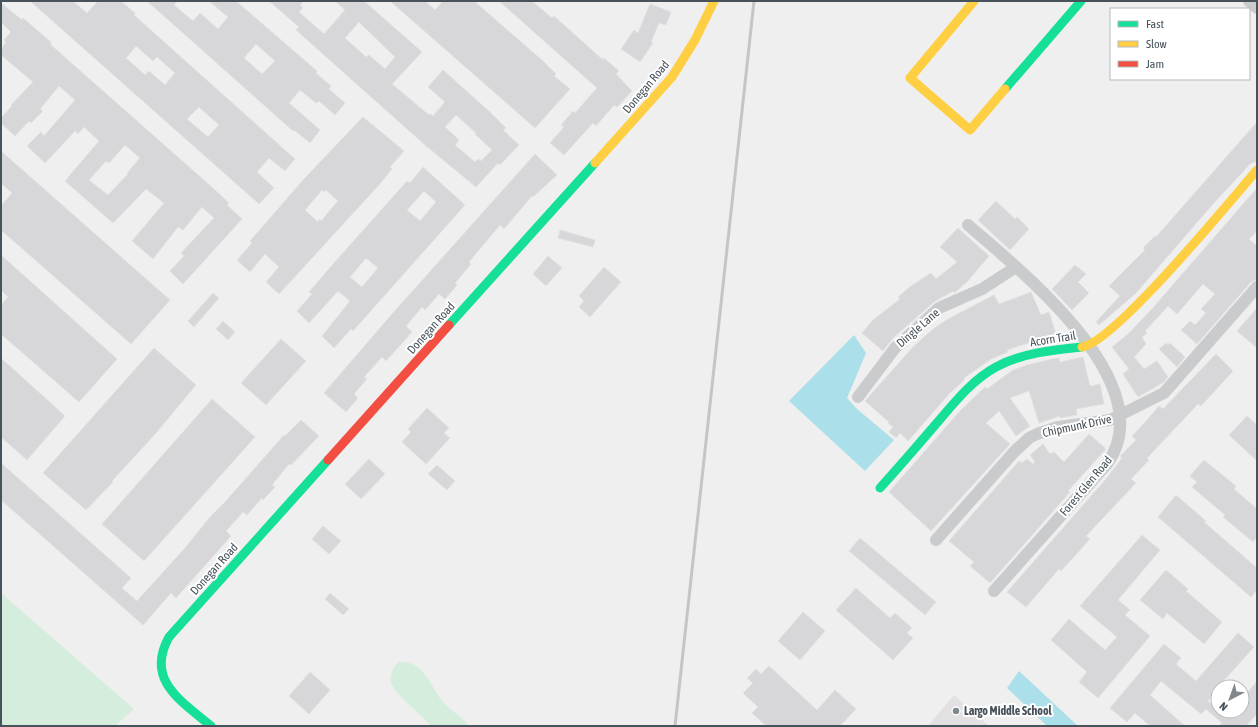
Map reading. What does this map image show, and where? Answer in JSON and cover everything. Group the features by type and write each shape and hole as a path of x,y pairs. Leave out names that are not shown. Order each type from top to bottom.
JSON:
{"street":[{"name":"Donegan Road","path":"211,726 169,686 162,674 160,665 161,652 169,637 672,77 692,48 702,30 714,1"},
{"path":"974,1 910,78 970,130 1081,1"},
{"path":"1249,1 1257,8"},
{"name":"Acorn Trail","path":"880,488 963,393 984,375 1006,362 1033,353 1088,346 1143,300 1257,170"},
{"name":"Forest Glen Road","path":"968,225 1044,293 1088,346 1109,377 1118,399 1121,416 1118,442 1111,457 994,591"},
{"name":"Dingle Lane","path":"858,397 895,348 939,308 995,282 1016,267"},
{"name":"Chipmunk Drive","path":"936,540 1014,452 1029,438 1048,430 1110,420 1121,416 1164,393 1257,287"}],"shaded area":[{"name":"Largo Middle School","path":"954,695 989,726 928,726"}],"green space":[{"path":"1,593 134,709 115,726 1,726"},
{"path":"398,662 407,662 415,665 421,670 426,675 444,703 469,726 431,726 395,690 392,685 391,676"}],"water":[{"path":"854,335 866,353 847,398 857,409 894,440 865,471 789,401"},
{"path":"1019,671 1078,726 1047,726 1007,688"}],"building":[{"path":"30,1 73,1 87,13 98,1 121,1 135,13 134,15 295,159 285,171 269,158 257,172 274,188 259,204","holes":["136,46 153,61 157,57 175,73 165,85 149,71 145,75 126,58","199,107 219,125 208,137 187,119"]},
{"path":"147,1 177,1 174,5 193,21 200,13 218,29 228,17 209,1 236,1 317,71 316,73 331,86 329,89 345,103 335,115 319,101 316,103 300,90 289,103 320,130 310,143 294,130 293,131","holes":["256,44 275,61 262,74 244,58"]},
{"path":"269,1 304,1 300,5 303,8 299,12 324,34 345,10 335,1 364,1 422,52 392,84 429,115 431,114 433,116 445,102 428,87 443,70 491,113 506,128 503,130 519,145 500,165 498,163 476,187 425,145 296,30 299,27","holes":["359,22 395,57 385,69 369,55 366,57 345,38","456,115 492,150 481,161 478,159 475,162 455,145 459,140 445,127"]},
{"path":"390,1 425,1 435,10 443,1 474,1 543,61 556,74 554,76 570,89 535,128"},
{"path":"499,1 532,1 552,18 554,16 603,60 604,58 619,71 616,74 632,91 617,107 614,105 596,126 593,123 564,155 550,143 564,127 561,125 573,111 575,113 597,88"},
{"path":"1,3 22,20 23,18 51,42 51,45 214,189 229,203 227,205 242,219 183,284 170,271 184,256 181,253 214,218 202,207 183,230 178,227 153,259 132,241 164,203 146,189 113,223 65,181 99,141 84,127 78,134 75,131 45,163 27,146 41,132 44,136 75,100 59,86 40,109 43,111 31,123 29,121 15,136 1,123 1,118 33,82 1,55 1,49 6,42 4,40 11,32 1,22","holes":["125,145 140,158 127,173 128,174 108,195 89,180 106,161 109,163"]},
{"path":"650,4 671,12 666,25 659,23 651,42 653,43 640,62 621,49 634,30 638,33"},
{"path":"363,117 404,151 390,167 392,169 379,185 279,294 266,282 279,267 265,254 250,272 237,260 252,243 250,241 303,180","holes":["322,190 324,192 326,190 338,201 321,221 320,219 318,222 305,210"]},
{"path":"1257,122 1257,161 1250,164 1213,204 1136,293 1099,325 1096,322 1120,296 1109,286 1145,250 1143,248 1155,236 1156,237"},
{"path":"1,151 170,300 131,344 1,230 1,206 12,193 1,183"},
{"path":"535,154 557,175 533,197 532,196 504,229 500,225 469,262 471,264 455,283 457,285 445,299 439,294 425,310 422,307 406,326 412,332 386,361 382,357 364,377 367,379 354,394 358,398 346,412 324,393 392,314"},
{"path":"423,167 465,205 353,331 351,329 334,348 322,336 350,301 338,291 309,323 297,311 312,294 309,292 334,263 407,181 410,183","holes":["424,191 436,202 420,221 407,210","366,258 378,268 362,287 350,277"]},
{"path":"1257,188 1257,231 1249,239 1257,246 1257,279 1251,282 1197,344 1181,330 1190,321 1195,325 1206,313 1201,309 1215,294 1203,284 1177,314 1168,306 1145,331 1147,333 1142,337 1146,344 1134,357 1144,369 1157,361 1168,377 1164,382 1138,397 1123,374 1129,369 1112,347 1128,334 1151,310"},
{"path":"996,201 1015,219 1017,217 1029,229 1010,250 978,220"},
{"path":"958,228 989,256 967,282 954,293 953,291 934,302 893,338 883,351 862,333 873,320 900,299 898,297 911,286 931,273 936,279 957,262 940,247"},
{"path":"560,230 595,240 593,247 558,238"},
{"path":"1,255 117,359 79,402 1,334 1,305 8,297 1,290"},
{"path":"548,256 562,268 546,286 533,274"},
{"path":"1075,265 1086,274 1078,282 1089,293 1072,310 1052,289"},
{"path":"604,267 621,282 590,317 579,307 584,301 579,296"},
{"path":"1031,292 1041,315 1049,312 1056,334 1007,350 1008,352 991,359 964,378 965,379 949,394 908,441 900,433 896,438 889,432 893,427 865,401 914,346 933,329 948,319 994,295 999,304"},
{"path":"213,293 219,298 194,327 188,321"},
{"path":"1257,308 1257,348 1237,331"},
{"path":"223,321 235,332 228,340 216,329"},
{"path":"281,339 306,361 266,405 241,383"},
{"path":"1166,343 1168,345 1170,343 1185,357 1177,367 1159,349"},
{"path":"154,348 196,385 156,433 112,481 113,482 86,510 43,473"},
{"path":"1216,354 1233,371 1201,406 1198,404 1147,458 1149,460 1131,479 1136,483 1086,536 1090,539 1061,571 1059,569 1026,607 1007,592 1106,479 1122,458 1120,456 1136,440 1132,436 1159,406 1163,409"},
{"path":"1083,357 1090,386 1100,384 1104,404 1076,409 1077,415 1060,418 1060,416 1039,423 1029,391 1010,398 1030,426 1016,436 999,411 986,423 1010,444 931,531 889,492 960,411 985,387 987,389 1013,370 1027,365 1059,358 1060,362"},
{"path":"1,358 65,416 27,460 1,437"},
{"path":"212,399 255,437 144,561 102,524"},
{"path":"427,408 449,428 444,433 450,438 426,464 402,442 411,432 408,429"},
{"path":"1247,416 1257,425 1257,461 1229,435"},
{"path":"301,420 319,436 291,465 289,464 272,485 275,487 263,500 262,498 247,515 243,512 226,531 231,536 176,598 171,593 143,625 1,500 1,463 131,578 122,588 137,601 284,435 285,436"},
{"path":"1089,434 1105,448 1105,450 990,583 970,566 974,562 949,541 1019,461 1022,463 1027,459 1033,464 1035,462 1030,455 1043,444 1050,454 1054,452 1064,462"},
{"path":"369,459 385,474 361,499 345,484"},
{"path":"1204,460 1236,486 1234,489 1257,509 1257,537 1253,542 1223,517 1225,515 1192,487 1197,482 1190,476"},
{"path":"437,465 455,481 447,490 428,474"},
{"path":"1176,495 1206,521 1204,522 1257,568 1257,590 1251,597 1158,517"},
{"path":"323,526 341,541 329,554 312,539"},
{"path":"1142,535 1160,550 1118,600 1130,610 1125,615 1150,636 1098,698 1079,682 1087,672 1051,640 1069,619 1105,650 1117,637 1080,606"},
{"path":"860,538 936,602 925,615 849,551"},
{"path":"1166,570 1188,589 1186,591 1222,622 1204,644 1167,613 1163,619 1140,600"},
{"path":"856,588 890,618 895,613 912,628 907,633 913,638 893,660 836,610"},
{"path":"330,593 349,609 343,615 325,599"},
{"path":"803,612 825,631 800,660 778,641"},
{"path":"1238,633 1254,647 1225,679 1210,679 1210,698 1208,701 1210,703 1210,712 1206,709 1201,714 1161,681 1150,695 1185,726 1150,726 1135,713 1127,722 1110,708 1164,644 1181,658 1176,664 1196,681"},
{"path":"769,666 817,710 835,690 856,709 840,726 766,726 752,713 758,707 743,693 753,683 747,678 756,669 761,674"},
{"path":"310,672 330,690 309,714 289,696"},
{"path":"1257,681 1257,714 1246,726 1219,726 1222,723 1217,719 1250,719 1250,689"}],"railway":[{"path":"675,726 754,1"}],"traffic: fast":[{"path":"1005,89 1081,1"},
{"path":"449,325 595,163"},
{"path":"880,488 957,400 971,385 987,372 1006,362 1027,355 1082,347"},
{"path":"211,726 178,698 164,677 161,666 163,652 169,637 328,460"}],"traffic: slow":[{"path":"595,163 672,77 695,40 714,1"},
{"path":"974,1 910,78 970,130 1005,89"},
{"path":"1082,347 1098,340 1144,297 1198,239 1257,170"}],"traffic: jam":[{"path":"328,460 449,325"}],"place":[{"name":"Largo Middle School","path":"956,711"}]}
